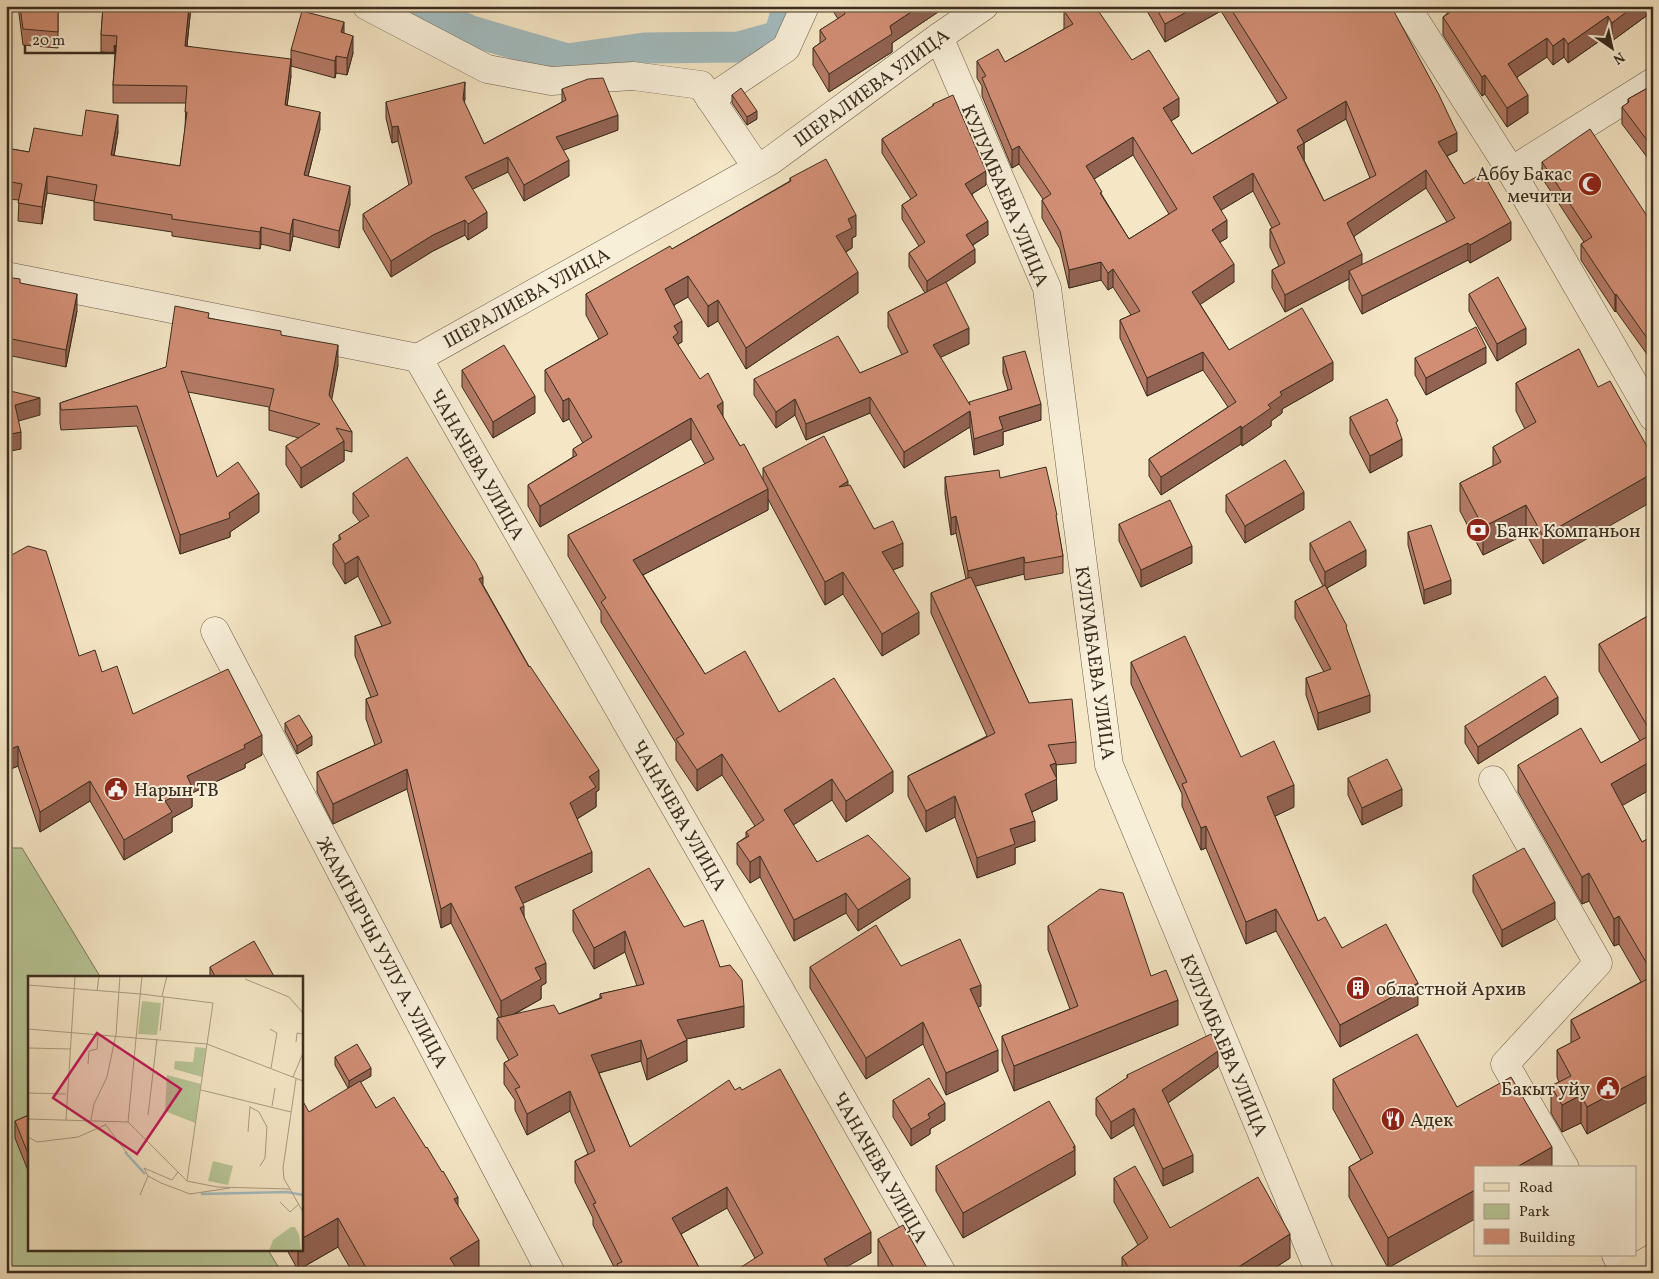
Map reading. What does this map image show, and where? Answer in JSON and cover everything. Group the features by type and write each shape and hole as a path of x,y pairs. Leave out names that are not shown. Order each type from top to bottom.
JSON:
{"main road":[{"path":"1626,1273 1653,1258"}],"street":[{"path":"367,6 486,70 551,81 633,76 701,85 757,168"},
{"path":"710,99 786,48 805,6"},
{"name":"ШЕРАЛИЕВА УЛИЦА","path":"418,358 770,161 984,6"},
{"path":"1406,6 1512,171 1653,417"},
{"name":"КУЛУМБАЕВА УЛИЦА","path":"939,37 1047,288 1109,765 1320,1273"},
{"path":"1512,171 1653,82"},
{"path":"6,276 418,358"},
{"name":"ЧАНАЧЕВА УЛИЦА","path":"418,358 942,1273"},
{"name":"ЖАМГЫРЧЫ УУЛУ А. УЛИЦА","path":"215,631 551,1273"},
{"path":"1493,780 1598,963 1505,1064 1564,1166"},
{"path":"1617,1256 1626,1273"}],"green space":[{"path":"6,848 22,848 100,976 28,976 28,1252 269,1252 282,1273 6,1273"}],"building":[{"path":"20,6 58,6 58,32 23,29"},
{"path":"103,6 189,6 185,46 291,59 285,105 320,112 304,175 350,186 339,231 293,219 290,234 261,227 260,232 172,219 172,215 94,202 97,185 47,176 42,207 18,203 22,184 6,181 6,148 29,152 34,128 82,136 86,110 118,115 111,155 180,166 187,112 185,112 187,86 113,85 117,36 101,35"},
{"path":"841,6 920,6 890,26 892,34 829,74 813,48 826,39 820,30 845,14"},
{"path":"1071,6 1095,6 1132,60 1149,50 1179,98 1163,108 1192,154 1287,98 1229,6 1391,6 1439,95 1457,133 1438,142 1464,184 1483,173 1511,222 1470,245 1468,243 1362,296 1349,271 1455,218 1426,170 1347,223 1362,254 1285,295 1272,270 1285,263 1270,229 1280,224 1253,173 1213,197 1227,220 1212,230 1234,264 1192,292 1229,350 1302,308 1333,362 1280,392 1282,395 1268,405 1271,408 1242,428 1241,426 1161,477 1149,459 1236,402 1203,352 1147,378 1120,320 1140,311 1113,269 1108,273 1101,262 1069,270 1060,231 1042,200 1051,194 1019,146 1012,150 982,78 986,76 977,61 998,49 1005,62 1073,24 1064,11","holes":["1346,101 1376,175 1324,201 1297,147 1304,143 1297,130","1133,137 1177,209 1129,239 1100,193 1102,192 1086,166"]},
{"path":"1155,6 1197,6 1165,24"},
{"path":"1449,6 1634,6 1612,23 1608,16 1568,44 1564,38 1553,46 1547,38 1508,64 1528,95 1507,108 1485,75 1482,77 1443,17 1452,11"},
{"path":"302,11 344,22 341,32 353,36 347,58 336,56 335,61 291,50"},
{"path":"603,78 618,115 556,137 569,160 524,185 508,157 465,177 487,212 468,224 465,220 433,235 391,261 363,214 412,183 398,126 392,127 386,102 465,82 463,99 484,144 566,100 562,89 588,79"},
{"path":"1653,85 1653,142 1650,144 1622,107 1629,102 1628,99"},
{"path":"741,88 757,111 747,117 732,95"},
{"path":"953,95 986,171 965,184 988,221 966,235 975,249 927,281 909,253 925,242 902,205 917,195 882,139 933,104"},
{"path":"1590,129 1653,225 1653,338 1649,341 1581,244 1592,237 1542,162"},
{"path":"826,159 856,215 848,219 852,228 836,236 858,272 746,348 718,300 708,306 688,276 665,289 682,321 674,326 678,333 673,337 700,379 708,373 723,402 717,406 740,446 744,444 768,489 633,560 705,674 745,651 779,712 834,678 893,771 846,801 832,779 784,810 817,862 868,835 910,878 858,910 846,893 794,920 760,856 750,862 737,843 749,836 746,832 764,820 722,754 697,770 676,739 684,734 601,602 606,598 568,535 714,459 691,418 540,506 528,485 577,455 573,449 592,437 569,398 563,401 545,370 608,334 586,294 670,246 672,249 791,181 790,178"},
{"path":"6,277 20,279 20,283 77,294 66,350 7,338 6,340"},
{"path":"1498,277 1526,328 1497,344 1469,294"},
{"path":"946,282 969,328 933,345 970,405 969,402 1012,389 1003,357 1025,351 1041,404 999,417 1003,429 974,439 970,411 904,452 870,397 806,424 795,399 776,412 754,379 838,336 860,373 908,352 888,312"},
{"path":"175,306 209,313 208,318 281,331 281,335 338,345 329,395 352,432 336,428 344,441 301,468 286,446 320,424 269,410 274,389 181,371 217,477 238,462 259,493 229,513 230,518 180,535 137,406 61,410 60,403 166,367"},
{"path":"1476,327 1486,347 1426,378 1415,358"},
{"path":"504,345 535,396 493,422 462,370"},
{"path":"1579,349 1598,387 1610,381 1653,457 1653,473 1543,536 1526,505 1483,527 1460,483 1501,462 1493,447 1536,422 1516,383"},
{"path":"6,390 40,398 15,405 21,432 6,435"},
{"path":"1387,399 1398,421 1396,422 1402,439 1370,456 1350,417"},
{"path":"824,436 848,481 839,487 850,485 874,529 893,521 903,543 882,552 919,612 882,634 843,572 825,582 763,468"},
{"path":"407,457 476,563 483,577 479,579 529,667 599,770 589,777 596,787 570,803 592,852 515,887 524,906 520,908 546,963 535,968 541,979 501,1001 451,903 441,909 407,769 333,804 317,772 382,742 366,699 378,695 355,636 391,623 358,556 345,564 333,544 341,539 339,535 369,516 353,493"},
{"path":"1285,460 1304,492 1245,526 1226,495"},
{"path":"1046,467 1057,515 1063,556 1025,563 1024,557 968,571 956,516 951,518 945,477 999,470 1000,478"},
{"path":"1170,500 1192,546 1141,570 1119,524"},
{"path":"1350,521 1366,550 1325,572 1310,543"},
{"path":"1431,525 1451,580 1424,590 1408,532"},
{"path":"28,546 46,551 79,656 95,650 102,672 117,666 133,714 228,669 262,735 244,745 245,748 187,776 192,787 165,801 172,812 124,840 90,781 40,812 18,746 6,751 6,558"},
{"path":"971,577 1029,703 1072,699 1076,742 1048,745 1056,763 1050,765 1057,779 1025,794 1035,821 1010,829 1015,844 977,858 955,796 926,811 908,776 995,733 931,593"},
{"path":"1325,585 1347,626 1370,695 1318,713 1306,678 1331,669 1295,601"},
{"path":"1653,613 1653,760 1611,784 1642,842 1653,836 1653,974 1619,916 1614,919 1589,873 1582,877 1518,765 1581,728 1601,763 1652,734 1599,644"},
{"path":"1185,636 1241,757 1274,741 1294,785 1267,797 1318,921 1325,917 1342,948 1386,924 1418,983 1340,1025 1276,909 1246,922 1206,826 1201,828 1182,784 1187,782 1131,662"},
{"path":"1545,676 1558,697 1478,747 1465,726"},
{"path":"299,715 312,736 297,746 285,723"},
{"path":"1387,759 1402,789 1362,808 1348,778"},
{"path":"1524,848 1555,902 1502,930 1473,875"},
{"path":"649,868 684,927 703,920 720,967 730,965 742,980 744,1006 677,1020 687,1040 647,1059 641,1040 591,1055 630,1147 729,1080 735,1090 740,1087 742,1090 780,1069 871,1232 824,1259 832,1273 732,1273 763,1253 727,1187 672,1218 702,1273 621,1273 617,1264 622,1262 593,1204 596,1203 575,1161 595,1151 570,1091 527,1114 515,1089 520,1087 504,1063 518,1055 497,1018 554,1005 559,1014 602,998 600,994 644,984 625,931 594,948 573,910"},
{"path":"1100,889 1123,893 1151,976 1166,970 1178,1000 1014,1066 1002,1036 1078,1006 1048,926"},
{"path":"876,925 901,966 960,939 981,985 970,989 998,1050 946,1073 923,1022 866,1058 810,967"},
{"path":"254,941 274,976 215,976 210,967"},
{"path":"1653,976 1653,1072 1587,1107 1581,1095 1562,1105 1551,1086 1571,1076 1557,1050 1580,1038 1571,1020"},
{"path":"1211,1034 1218,1051 1162,1090 1193,1155 1163,1169 1134,1108 1111,1122 1096,1098 1128,1077 1127,1075"},
{"path":"1417,1034 1457,1107 1511,1077 1552,1147 1519,1166 1474,1166 1474,1191 1388,1238 1349,1167 1373,1153 1333,1079"},
{"path":"357,1044 371,1068 349,1081 335,1057"},
{"path":"929,1078 945,1103 928,1114 930,1118 911,1129 893,1100"},
{"path":"360,1081 376,1108 394,1097 443,1171 458,1197 454,1199 479,1240 450,1258 459,1273 369,1273 338,1218 302,1238 302,1100 309,1112"},
{"path":"1049,1101 1075,1146 1073,1147 1075,1150 963,1213 936,1166"},
{"path":"28,1115 28,1154 15,1121"},
{"path":"1135,1166 1170,1228 1258,1177 1290,1234 1229,1273 1132,1273 1122,1257 1148,1238 1114,1178"},
{"path":"903,1225 930,1273 897,1273 878,1239"}],"waterway":[{"path":"417,6 471,31 567,59 644,48 739,47 779,36 788,6"}],"place":[{"name":"Аббу Бакас мечити","path":"1590,184"},
{"name":"Банк Компаньон","path":"1478,530"},
{"name":"Нарын ТВ","path":"116,789"},
{"name":"областной Архив","path":"1358,988"},
{"name":"Бакыт уйу","path":"1608,1088"},
{"name":"Адек","path":"1393,1119"}]}
